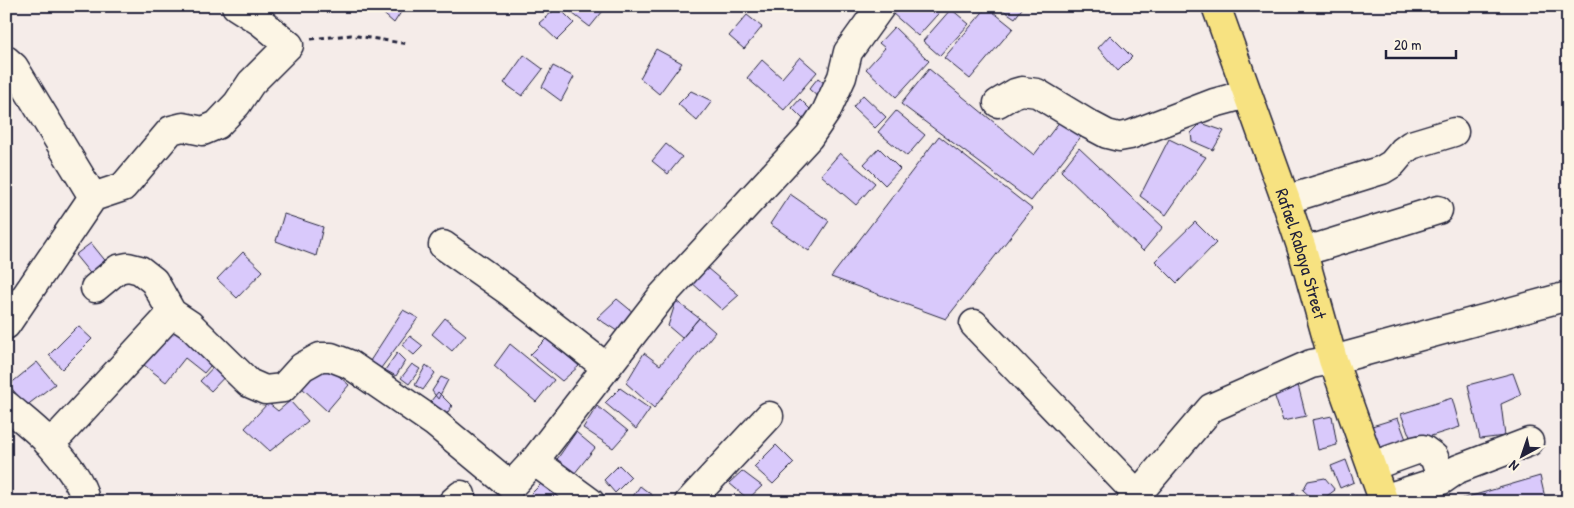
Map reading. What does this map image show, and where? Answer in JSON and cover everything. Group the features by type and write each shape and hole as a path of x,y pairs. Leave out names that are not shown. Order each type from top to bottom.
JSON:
{"main road":[{"name":"Rafael Rabaya Street","path":"1220,9 1302,249 1333,360 1384,500"}],"street":[{"path":"6,325 93,197 123,187 171,130 183,127 203,131 217,124 237,104 250,83 289,45 261,22 236,6"},
{"path":"95,288 118,269 128,267 140,270 154,281 172,313 190,325 249,383 265,390 283,388 302,367 320,357 331,357 349,364 435,423 511,486 534,461 662,296 809,137 826,112 842,77 848,52 881,6"},
{"path":"6,60 14,68 93,197"},
{"path":"998,103 1022,91 1036,93 1090,126 1119,137 1130,135 1214,103 1248,94"},
{"path":"1285,198 1295,197 1382,170 1392,164 1411,145 1454,132"},
{"path":"1302,249 1319,247 1438,210"},
{"path":"443,245 507,290 606,368"},
{"path":"974,324 1134,498 1211,408 1311,364 1333,360 1568,296"},
{"path":"48,442 60,433 172,313"},
{"path":"6,406 48,442 82,485 86,498 84,502"},
{"path":"689,502 769,416"},
{"path":"1384,500 1442,480 1458,469 1529,442"},
{"path":"1372,466 1423,449 1434,458 1442,480"},
{"path":"534,461 590,502"}],"path":[{"path":"289,45 314,38 351,35 408,44"}],"building":[{"path":"380,6 405,6 394,23 378,9"},
{"path":"571,6 607,6 590,27 568,10"},
{"path":"898,6 945,6 918,36 892,13"},
{"path":"997,6 1024,6 1015,18"},
{"path":"558,7 574,23 557,40 539,23"},
{"path":"987,7 1013,28 970,79 944,58"},
{"path":"951,9 969,24 940,56 923,41"},
{"path":"747,15 762,27 744,49 729,36"},
{"path":"894,27 929,61 896,97 866,69 885,48 879,43"},
{"path":"1110,35 1132,57 1118,71 1098,48"},
{"path":"656,49 682,63 659,94 640,78"},
{"path":"524,55 543,69 522,96 504,83"},
{"path":"800,57 817,72 784,110 747,78 762,60 782,78"},
{"path":"553,66 574,77 561,101 542,87"},
{"path":"929,69 1034,155 1060,121 1083,134 1031,201 901,104"},
{"path":"818,78 829,87 819,98 809,89"},
{"path":"691,91 712,101 697,121 678,104"},
{"path":"863,95 886,117 875,128 853,107"},
{"path":"800,99 813,112 805,121 792,108"},
{"path":"896,111 925,135 907,156 878,132"},
{"path":"1201,123 1224,131 1213,150 1192,141 1191,133"},
{"path":"939,136 1032,209 946,319 831,277"},
{"path":"1169,139 1206,157 1166,215 1140,196"},
{"path":"666,144 682,157 668,174 652,161"},
{"path":"879,148 900,169 885,185 864,164"},
{"path":"1079,148 1163,227 1143,251 1061,171"},
{"path":"840,153 875,183 856,205 821,175"},
{"path":"790,194 829,221 809,251 770,224"},
{"path":"284,214 323,227 316,256 276,241"},
{"path":"1195,222 1216,243 1177,283 1155,261"},
{"path":"91,243 108,264 93,277 75,255"},
{"path":"243,252 263,271 237,298 217,279"},
{"path":"701,263 739,295 722,310 690,281"},
{"path":"617,299 634,313 617,331 597,318"},
{"path":"676,301 699,318 682,338 668,326"},
{"path":"403,310 418,318 381,368 370,361"},
{"path":"445,318 466,335 452,351 432,334"},
{"path":"699,318 715,332 654,408 626,383 644,353 660,365"},
{"path":"177,325 217,358 204,373 185,358 166,382 144,365"},
{"path":"78,326 92,339 62,369 49,355"},
{"path":"410,336 423,346 414,355 402,345"},
{"path":"547,338 579,366 562,381 530,355"},
{"path":"510,344 554,380 536,402 494,366"},
{"path":"397,353 405,361 396,376 385,370"},
{"path":"220,360 231,370 211,391 200,381"},
{"path":"37,362 55,384 26,406 9,385"},
{"path":"323,362 349,385 327,411 301,387"},
{"path":"412,364 420,369 409,384 401,378"},
{"path":"426,365 435,373 423,390 415,385"},
{"path":"1513,373 1521,395 1501,404 1505,436 1480,439 1468,385"},
{"path":"441,377 448,380 438,399 432,391"},
{"path":"1298,385 1306,416 1283,421 1273,391"},
{"path":"620,388 650,409 636,429 605,403"},
{"path":"438,392 452,406 446,415 431,401"},
{"path":"1452,398 1460,427 1412,442 1401,414"},
{"path":"290,401 308,421 270,451 245,428 268,403 278,411"},
{"path":"597,406 628,431 613,448 583,428"},
{"path":"1332,416 1337,445 1318,450 1312,420"},
{"path":"1398,418 1408,445 1380,455 1372,426"},
{"path":"576,432 595,448 570,479 553,465"},
{"path":"776,445 794,463 773,484 754,467"},
{"path":"1346,460 1354,482 1340,488 1331,466"},
{"path":"619,465 631,477 615,493 604,480"},
{"path":"742,471 762,486 748,499 729,483"},
{"path":"1540,476 1546,502 1451,502"},
{"path":"547,478 573,502 524,501"},
{"path":"1325,478 1335,490 1319,502 1316,502 1303,490 1308,481"},
{"path":"640,486 657,499 655,502 629,502"},
{"path":"1294,492 1304,502 1285,502"}]}
